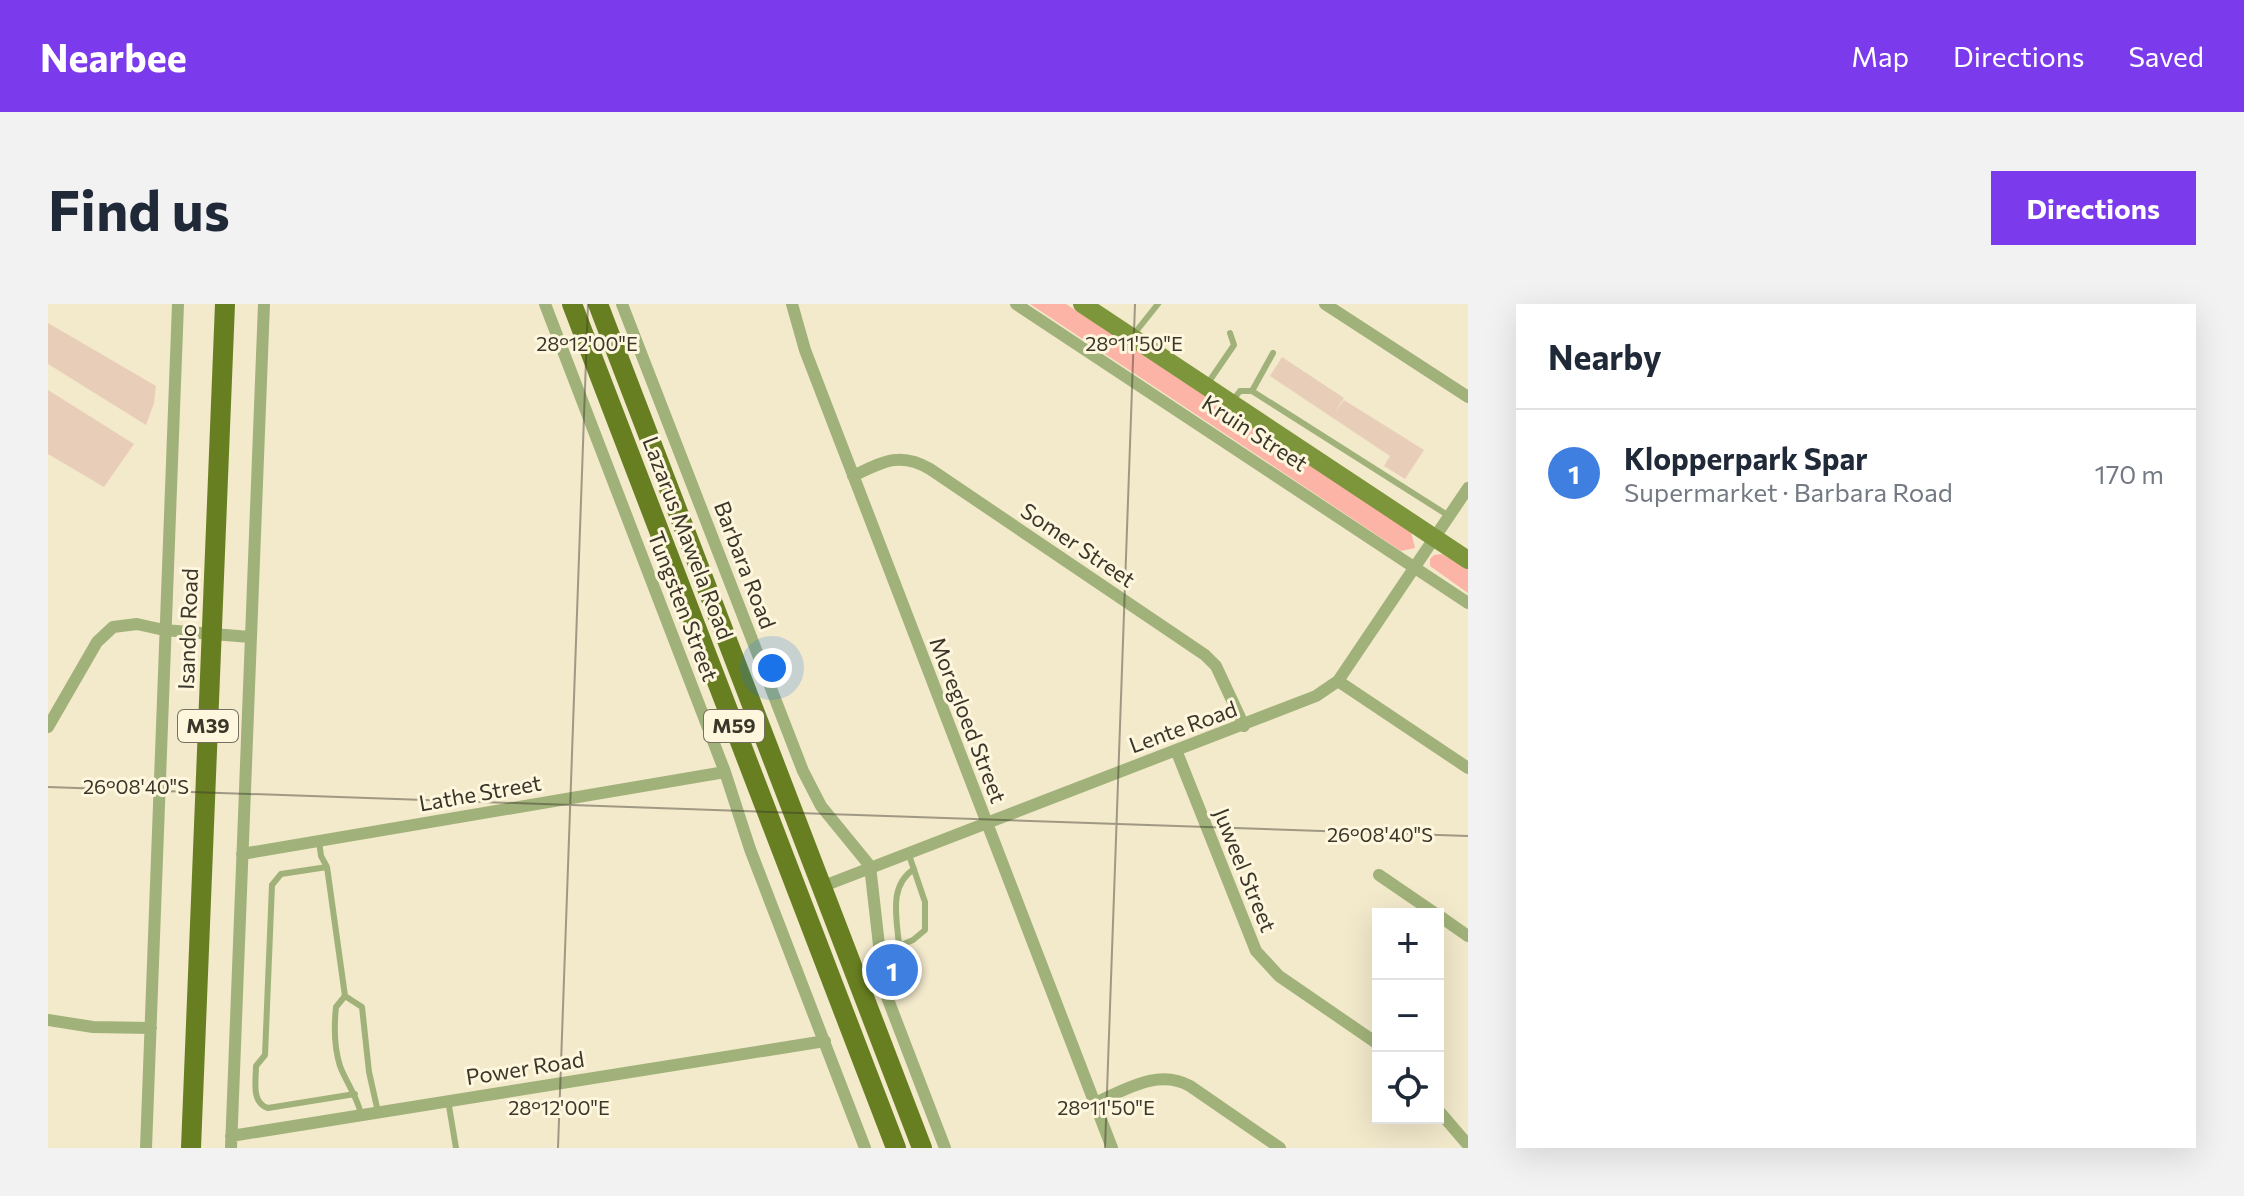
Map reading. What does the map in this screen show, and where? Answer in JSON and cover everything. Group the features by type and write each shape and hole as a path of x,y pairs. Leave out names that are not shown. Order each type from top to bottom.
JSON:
{"main road":[{"name":"Isando Road","path":"191,1148 225,304"},
{"name":"Lazarus Mawela Road","path":"572,304 896,1148"},
{"name":"Lazarus Mawela Road","path":"598,304 922,1148"},
{"name":"Kruin Street","path":"1082,304 1468,560"},
{"path":"821,887 817,916 826,966"}],"street":[{"name":"Isando Road","path":"146,1148 178,304"},
{"path":"231,1142 264,304"},
{"name":"Tungsten Street","path":"545,304 865,1148"},
{"name":"Barbara Road","path":"622,304 803,771 821,806 870,866"},
{"name":"Moregloed Street","path":"792,304 805,350 1112,1148"},
{"name":"Kruin Street","path":"1016,304 1468,603"},
{"path":"1325,304 1468,397"},
{"name":"Somer Street","path":"853,476 893,459 915,460 930,469 1205,655 1216,666 1244,726"},
{"name":"Lente Road","path":"821,887 1316,696 1338,681 1468,488"},
{"path":"48,727 104,634 113,627 137,624 164,630 250,637"},
{"path":"1338,681 1468,768"},
{"name":"Juweel Street","path":"1176,750 1256,951 1279,976 1372,1040"},
{"name":"Lathe Street","path":"242,854 725,772"},
{"path":"870,866 886,998 945,1148"},
{"path":"1379,875 1427,908"},
{"path":"1444,920 1468,936"},
{"path":"48,1020 93,1027 151,1028"},
{"name":"Power Road","path":"231,1142 448,1100 825,1041"},
{"path":"1095,1103 1148,1080 1175,1079 1280,1148"},
{"path":"1444,1117 1468,1145"}],"lane":[{"path":"1132,337 1158,304"},
{"path":"1206,386 1231,353 1234,345 1230,333"},
{"path":"1252,391 1273,353"},
{"path":"1231,403 1240,391 1252,391 1449,516"},
{"path":"1303,451 1316,432"},
{"path":"319,841 321,856 327,867 345,996 336,1007 336,1048 361,1115"},
{"path":"879,954 913,940 925,930 925,902 908,852"},
{"path":"327,867 281,874 272,885 265,1055 256,1066 257,1101 262,1107 355,1094"},
{"path":"899,946 896,896 904,875 914,869"},
{"path":"345,996 362,1007 369,1072 378,1112"},
{"path":"448,1100 456,1148"}],"shaded area":[{"path":"1030,304 1066,304 1411,532 1415,548 1401,551"},
{"path":"1442,554 1468,569 1468,593 1430,566 1434,555"}],"building":[{"path":"48,323 156,386 146,425 48,364"},
{"path":"1282,357 1344,398 1334,413 1344,400 1424,450 1405,479 1384,466 1390,456 1270,376"},
{"path":"48,390 134,444 104,487 48,454"}],"place":[{"name":"Klopperpark Spar","path":"892,970"}]}
